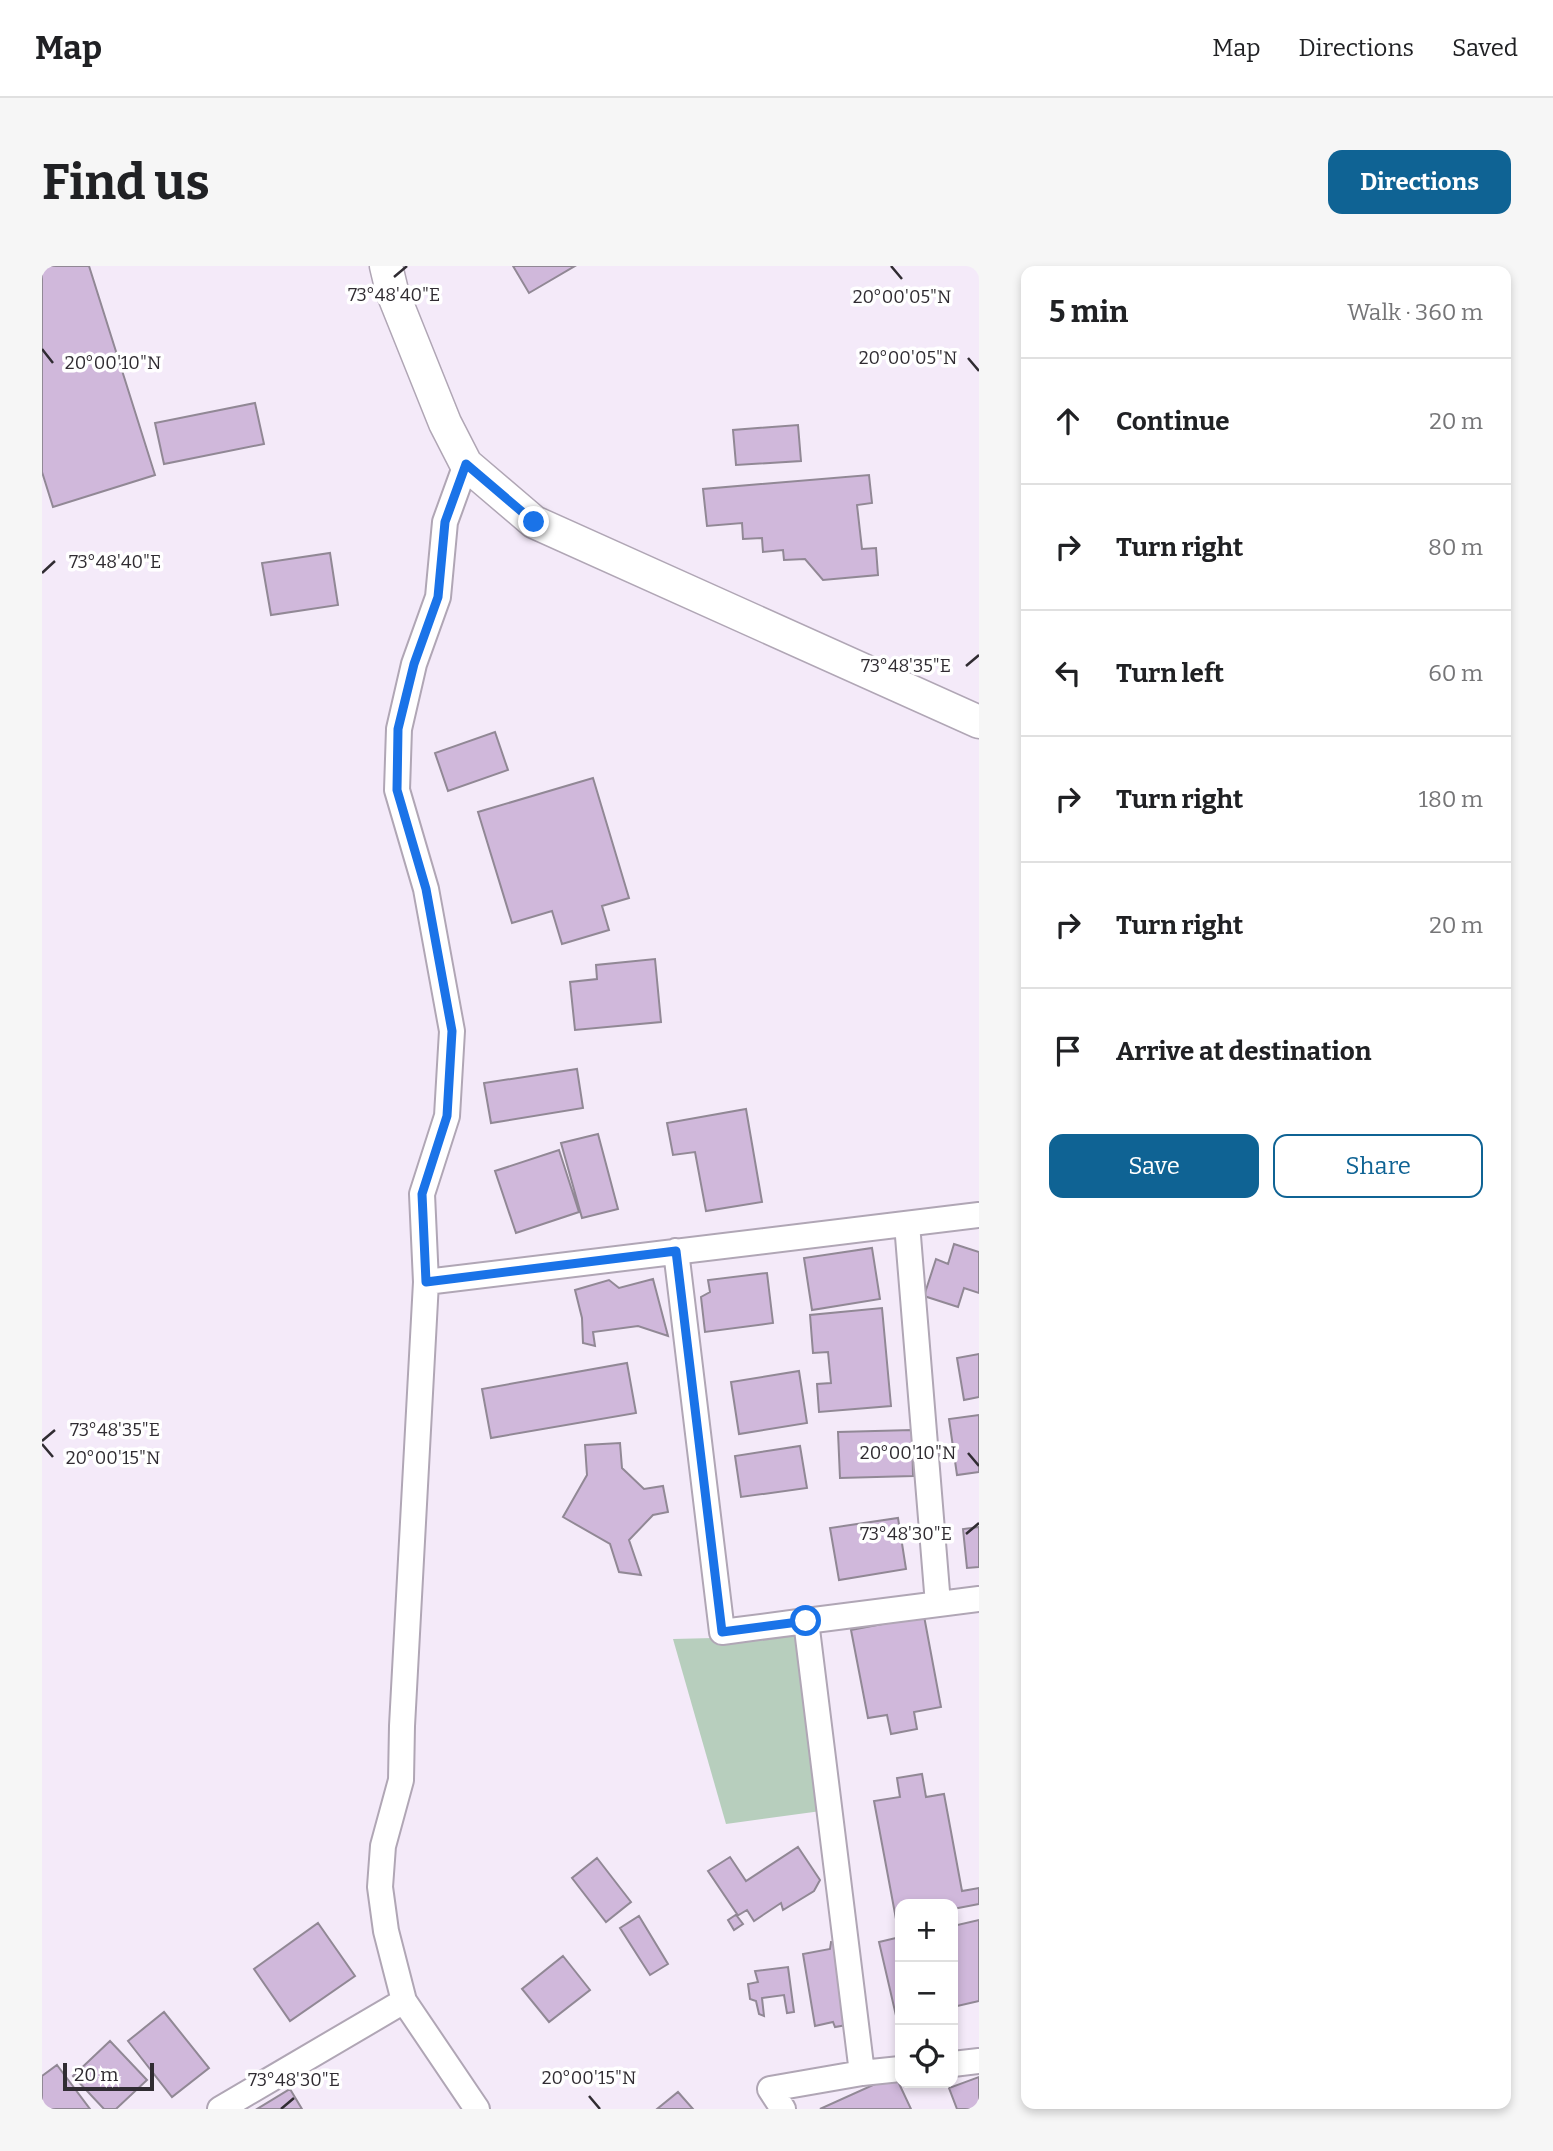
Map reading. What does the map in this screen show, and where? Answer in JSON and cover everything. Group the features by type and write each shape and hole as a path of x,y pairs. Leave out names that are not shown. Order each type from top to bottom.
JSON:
{"street":[{"path":"386,266 393,291 445,423 466,464 534,522 979,722"},
{"path":"466,464 445,522 438,597 414,664 398,729 397,790 426,889 452,1031 447,1116 422,1194 426,1282 402,1713 401,1780 383,1846 380,1887 386,1931 404,2001 477,2109"},
{"path":"426,1282 979,1215"},
{"path":"906,1224 938,1604"},
{"path":"676,1251 722,1632 979,1599"},
{"path":"806,1621 862,2073"},
{"path":"220,2109 404,2001"},
{"path":"958,2063 979,2061"},
{"path":"783,2109 770,2089 895,2070"}],"green space":[{"path":"797,1636 821,1811 726,1824 673,1639"}],"building":[{"path":"42,266 89,266 155,475 53,507 42,472"},
{"path":"513,266 575,266 529,293"},
{"path":"255,403 264,444 164,464 155,423"},
{"path":"798,425 801,461 736,465 733,430"},
{"path":"869,475 872,503 857,505 862,549 876,548 878,575 823,580 805,559 784,560 783,550 763,552 762,538 743,539 742,523 707,526 703,489"},
{"path":"330,553 338,605 271,615 262,563"},
{"path":"495,732 508,770 448,791 435,753"},
{"path":"593,778 629,898 602,906 609,930 562,944 552,911 512,923 478,812"},
{"path":"655,959 661,1022 575,1030 570,982 597,979 596,965"},
{"path":"577,1069 583,1108 491,1123 484,1083"},
{"path":"746,1109 762,1202 706,1211 695,1152 673,1155 667,1123"},
{"path":"598,1134 618,1209 582,1218 561,1143"},
{"path":"559,1150 579,1212 516,1233 495,1171"},
{"path":"954,1244 979,1252 979,1293 964,1288 958,1307 924,1296 936,1259 948,1264"},
{"path":"872,1248 880,1299 812,1310 804,1258"},
{"path":"767,1273 773,1323 705,1332 701,1297 710,1292 708,1280"},
{"path":"653,1279 668,1336 638,1326 593,1332 595,1346 583,1343 582,1318 575,1290 609,1280 619,1288"},
{"path":"882,1308 891,1406 819,1412 817,1384 831,1383 828,1352 813,1353 810,1315"},
{"path":"979,1354 979,1397 964,1400 957,1358"},
{"path":"627,1363 636,1413 491,1438 482,1389"},
{"path":"799,1371 807,1423 739,1434 731,1382"},
{"path":"979,1415 979,1472 957,1475 949,1419"},
{"path":"912,1430 913,1476 840,1478 838,1432"},
{"path":"620,1443 622,1468 644,1489 663,1486 668,1512 653,1515 629,1540 641,1575 619,1572 610,1544 563,1517 587,1475 585,1445"},
{"path":"800,1446 807,1488 741,1497 735,1456"},
{"path":"898,1518 906,1569 839,1580 830,1528"},
{"path":"979,1527 979,1567 967,1568 963,1529"},
{"path":"924,1616 941,1707 914,1712 917,1729 891,1734 887,1715 868,1718 851,1630"},
{"path":"922,1774 926,1797 944,1794 962,1891 979,1888 979,1904 958,1908 958,1899 895,1899 895,1914 874,1801 900,1797 897,1778"},
{"path":"798,1847 820,1880 814,1891 783,1910 781,1903 754,1921 747,1910 737,1916 743,1924 734,1930 728,1920 737,1914 708,1871 730,1857 746,1881"},
{"path":"597,1858 631,1902 606,1922 572,1878"},
{"path":"639,1916 668,1964 650,1975 620,1928"},
{"path":"979,1920 979,2001 958,2006 958,1962 958,1925"},
{"path":"318,1923 355,1976 290,2021 254,1969"},
{"path":"895,1938 895,2011 879,1942"},
{"path":"831,1942 839,1943 852,2024 835,2027 833,2022 815,2026 803,1954 830,1949"},
{"path":"563,1956 590,1990 549,2022 522,1989"},
{"path":"788,1967 794,2012 787,2013 784,1995 762,1998 764,2016 759,2014 756,2001 750,1999 748,1984 758,1982 755,1971"},
{"path":"164,2012 209,2068 172,2097 128,2041"},
{"path":"110,2041 147,2080 116,2109 104,2109 73,2076"},
{"path":"57,2065 90,2109 42,2109 42,2076"},
{"path":"895,2075 895,2088 901,2088 911,2109 820,2109"},
{"path":"979,2077 979,2109 957,2109 949,2088 958,2088 958,2085"},
{"path":"290,2089 302,2109 257,2109"},
{"path":"678,2092 693,2109 657,2109"}],"route":[{"path":"534,522 466,464 445,522 438,597 414,664 398,729 397,790 426,889 452,1031 447,1116 422,1194 426,1282 676,1251 722,1632 806,1621"}]}
